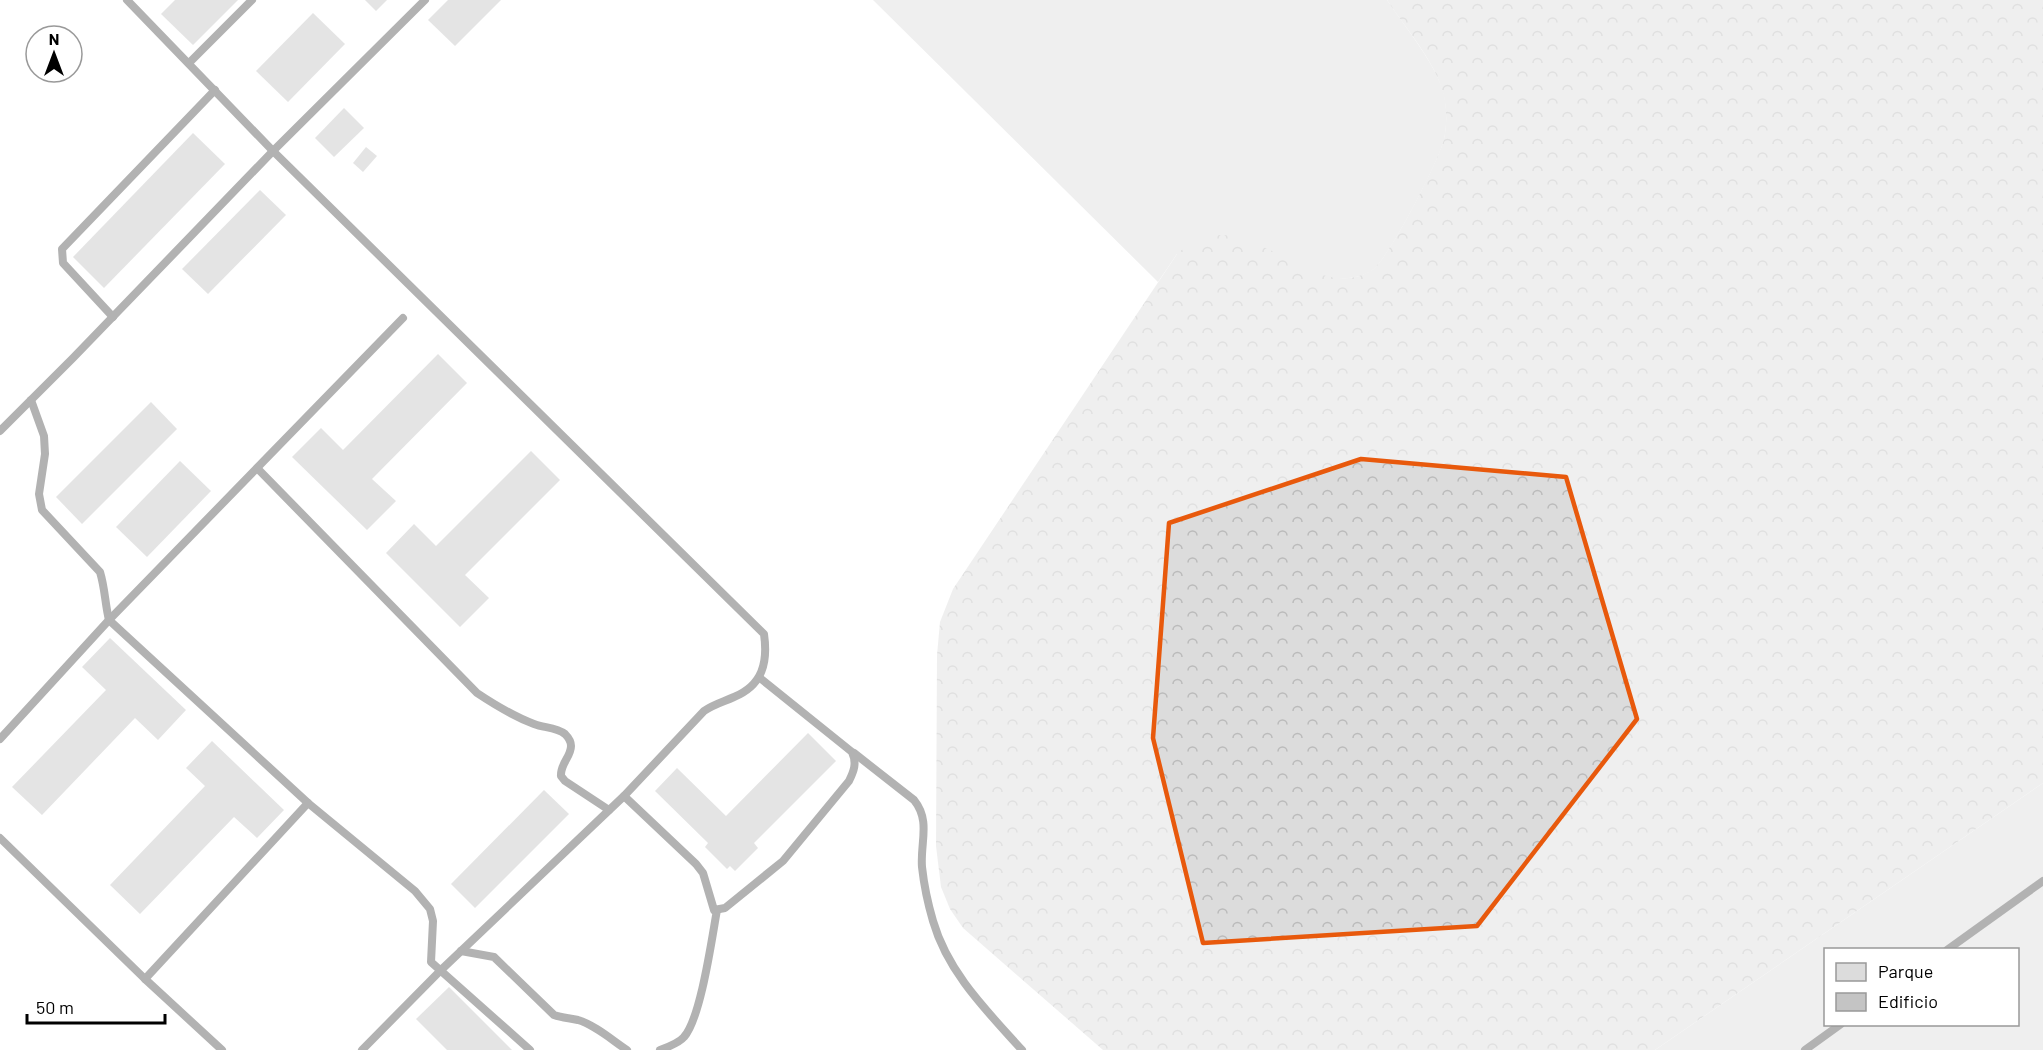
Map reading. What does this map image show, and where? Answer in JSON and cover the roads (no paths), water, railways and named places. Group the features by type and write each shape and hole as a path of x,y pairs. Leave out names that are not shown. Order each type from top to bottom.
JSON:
{"lane":[{"path":"127,0 273,151 764,634 765,665 760,678 735,697 716,703 704,711 624,796 460,951 362,1050"},
{"path":"189,63 252,0"},
{"path":"0,431 273,151 425,0"},
{"path":"113,317 63,263 62,249 215,90"},
{"path":"0,739 109,620 403,318"},
{"path":"31,400 44,436 45,454 39,494 42,510 100,572 109,620 308,803 415,891 430,909 433,921 431,962 530,1050"},
{"path":"257,468 477,693 510,714 537,726 556,729 565,734 572,746 562,764 561,776 609,810"},
{"path":"760,678 919,806 924,822 923,875 937,934 952,964 972,994 1022,1050"},
{"path":"717,910 725,908 783,861 849,781 855,770 855,759 852,752"},
{"path":"624,796 696,864 703,873 711,904 717,910"},
{"path":"146,979 308,803"},
{"path":"0,838 222,1050"},
{"path":"1950,948 2043,881"},
{"path":"660,1050 670,1047 684,1037 693,1020 708,960 717,910"},
{"path":"460,951 494,957 554,1015 589,1024 627,1050"},
{"path":"1805,1050 1838,1026"}]}
